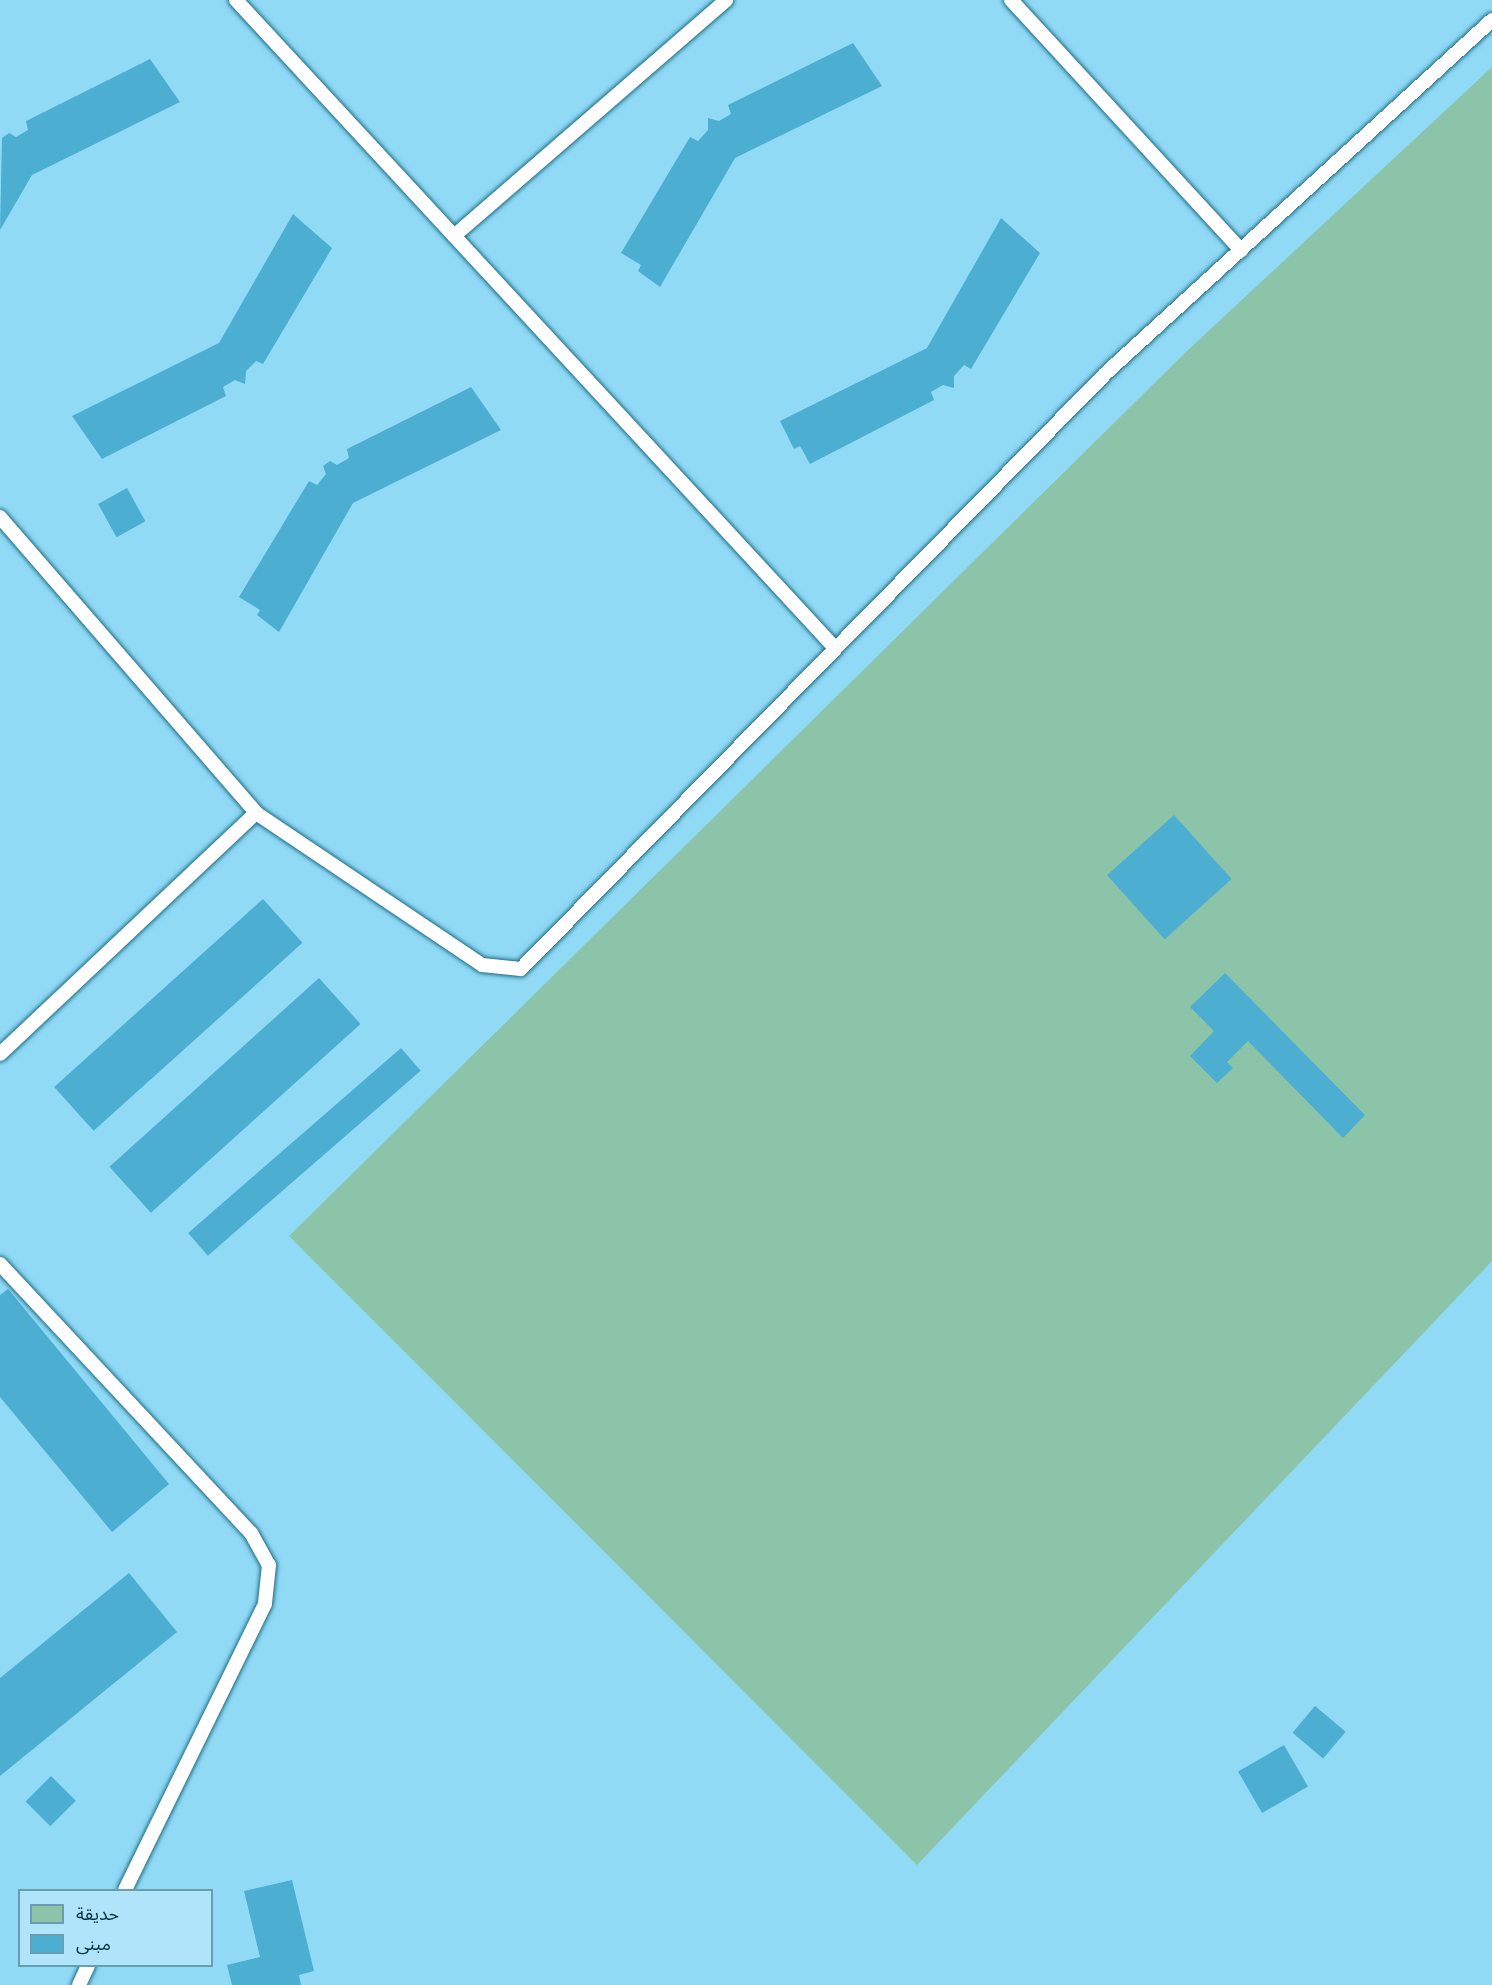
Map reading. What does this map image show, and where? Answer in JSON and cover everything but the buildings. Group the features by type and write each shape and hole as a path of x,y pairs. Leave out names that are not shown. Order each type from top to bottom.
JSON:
{"lane":[{"path":"236,0 835,648"},
{"path":"454,236 726,0"},
{"path":"1011,0 1241,250"},
{"path":"0,517 256,813 482,965 521,969 1106,373 1492,20"},
{"path":"0,1054 256,813"},
{"path":"0,1264 251,1533 269,1565 265,1604 125,1889"},
{"path":"79,1985 87,1967"}],"green space":[{"path":"1492,67 1492,1261 917,1865 289,1236 1187,351"}]}
